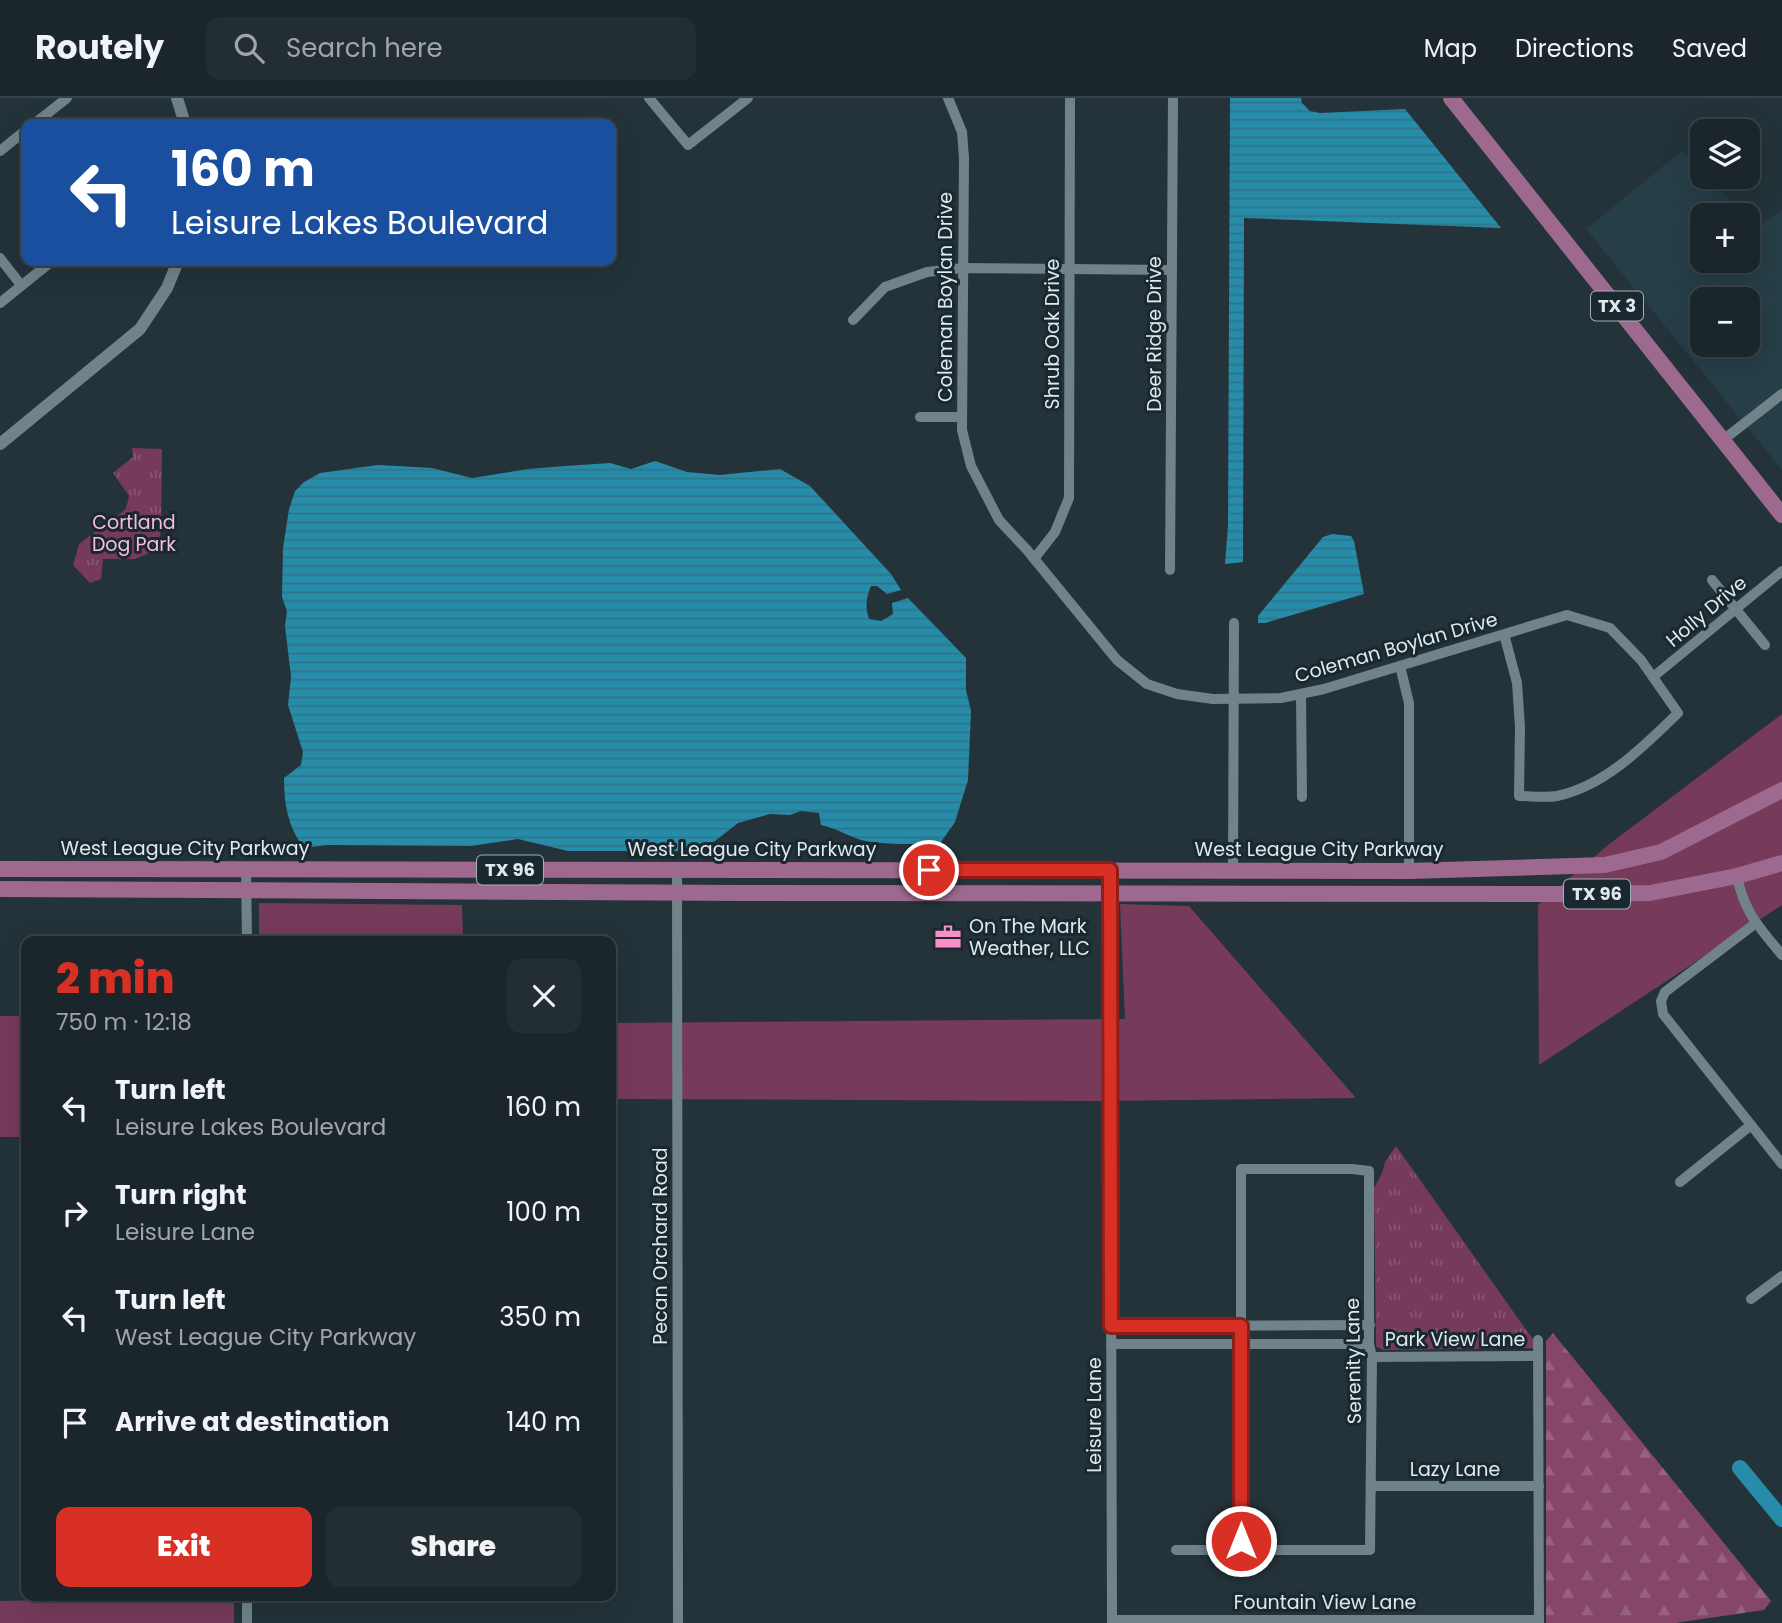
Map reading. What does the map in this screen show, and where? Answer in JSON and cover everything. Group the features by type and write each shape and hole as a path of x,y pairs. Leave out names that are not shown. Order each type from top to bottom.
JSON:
{"main road":[{"name":"TX 3","path":"1451,98 1782,514"},
{"name":"West League City Parkway","path":"0,869 1409,871 1605,865 1661,852 1782,790"},
{"name":"TX 96","path":"0,889 677,893 1650,893 1737,876 1782,863"},
{"path":"1409,871 1409,894"}],"street":[{"path":"40,119 66,98"},
{"path":"177,98 183,119"},
{"path":"649,98 688,145 748,98"},
{"name":"Shrub Oak Drive","path":"1034,559 1055,532 1069,498 1069,98"},
{"name":"Deer Ridge Drive","path":"1170,570 1173,98"},
{"name":"Coleman Boylan Drive","path":"953,99 962,132 964,158 962,430 971,466 999,520 1117,660 1147,684 1177,694 1213,699 1282,698 1324,689 1504,634 1567,615 1610,628 1641,660 1678,713 1648,741 1592,785 1556,796 1519,796 1520,727 1517,683 1504,634"},
{"path":"0,151 21,134"},
{"path":"0,258 21,285"},
{"path":"0,303 46,266"},
{"path":"0,444 140,329 167,288 176,266"},
{"path":"853,320 885,287 927,272 963,268 1172,270"},
{"path":"1723,440 1782,394"},
{"path":"920,416 962,417"},
{"name":"Holly Drive","path":"1653,677 1782,571"},
{"path":"1712,580 1765,645"},
{"path":"1233,870 1234,623"},
{"path":"1400,666 1409,703 1409,871"},
{"path":"1301,694 1302,797"},
{"path":"246,869 247,936"},
{"name":"Pecan Orchard Road","path":"677,870 678,1623"},
{"name":"Leisure Lane","path":"1110,870 1112,1621"},
{"path":"1737,876 1741,898 1756,923 1782,954"},
{"path":"1756,923 1665,992 1661,1001 1663,1014 1782,1164"},
{"path":"1680,1182 1751,1125"},
{"name":"Serenity Lane","path":"1241,1326 1241,1169 1369,1171 1369,1344 1372,1357 1370,1550 1241,1550"},
{"path":"1751,1299 1782,1276"},
{"path":"1111,1326 1370,1325"},
{"path":"1176,1550 1241,1550 1241,1326"},
{"path":"1538,1340 1539,1621"},
{"path":"1111,1344 1369,1344"},
{"name":"Park View Lane","path":"1372,1357 1538,1356"},
{"name":"Lazy Lane","path":"1371,1486 1539,1486"},
{"path":"247,1601 247,1623"},
{"name":"Fountain View Lane","path":"1112,1621 1539,1621"}],"shaded area":[{"path":"1683,150 1690,157 1690,189 1719,189 1733,203 1690,203 1690,273 1760,273 1760,224 1782,210 1782,470 1690,357 1760,357 1760,287 1690,287 1690,357 1586,229"}],"green space":[{"name":"Cortland Dog Park","path":"132,448 162,449 161,532 156,550 135,559 103,559 101,579 90,583 73,565 79,544 126,509 129,496 113,473 133,457"},
{"path":"1782,714 1782,905 1539,1065 1538,905 1608,845"},
{"path":"259,903 462,905 463,936 259,936"},
{"path":"1120,904 1189,906 1356,1098 1103,1101 616,1099 616,1023 1125,1019"},
{"path":"0,1016 21,1016 21,1137 0,1137"},
{"path":"1396,1146 1534,1341 1534,1348 1383,1350 1376,1346 1374,1188 1385,1162"},
{"path":"1553,1333 1771,1601 1764,1610 1675,1623 1546,1623 1546,1341"},
{"path":"0,1601 234,1601 234,1623 0,1623"}],"water":[{"path":"1230,98 1301,98 1310,111 1320,113 1405,109 1501,228 1244,218 1243,562 1225,564 1228,526"},
{"path":"655,461 687,472 720,475 780,469 810,486 891,574 901,590 887,594 877,586 871,586 867,602 869,619 881,621 893,614 892,603 908,598 966,658 966,690 971,711 968,780 955,822 941,842 899,844 865,841 821,825 819,813 801,811 790,815 770,814 738,823 715,841 694,851 568,851 518,839 471,846 327,845 304,848 291,823 284,788 284,778 301,765 303,752 288,705 291,677 285,626 287,611 282,597 283,548 289,509 295,491 320,473 378,465 432,468 472,478 528,469 610,463 631,469"},
{"path":"1332,534 1351,536 1354,541 1364,594 1258,623 1258,616 1323,537"}],"waterway":[{"path":"1740,1468 1782,1519"}],"place":[{"name":"On The Mark Weather, LLC","path":"948,937"}],"route":[{"path":"929,870 1110,870 1111,1326 1241,1326 1241,1541"}]}
